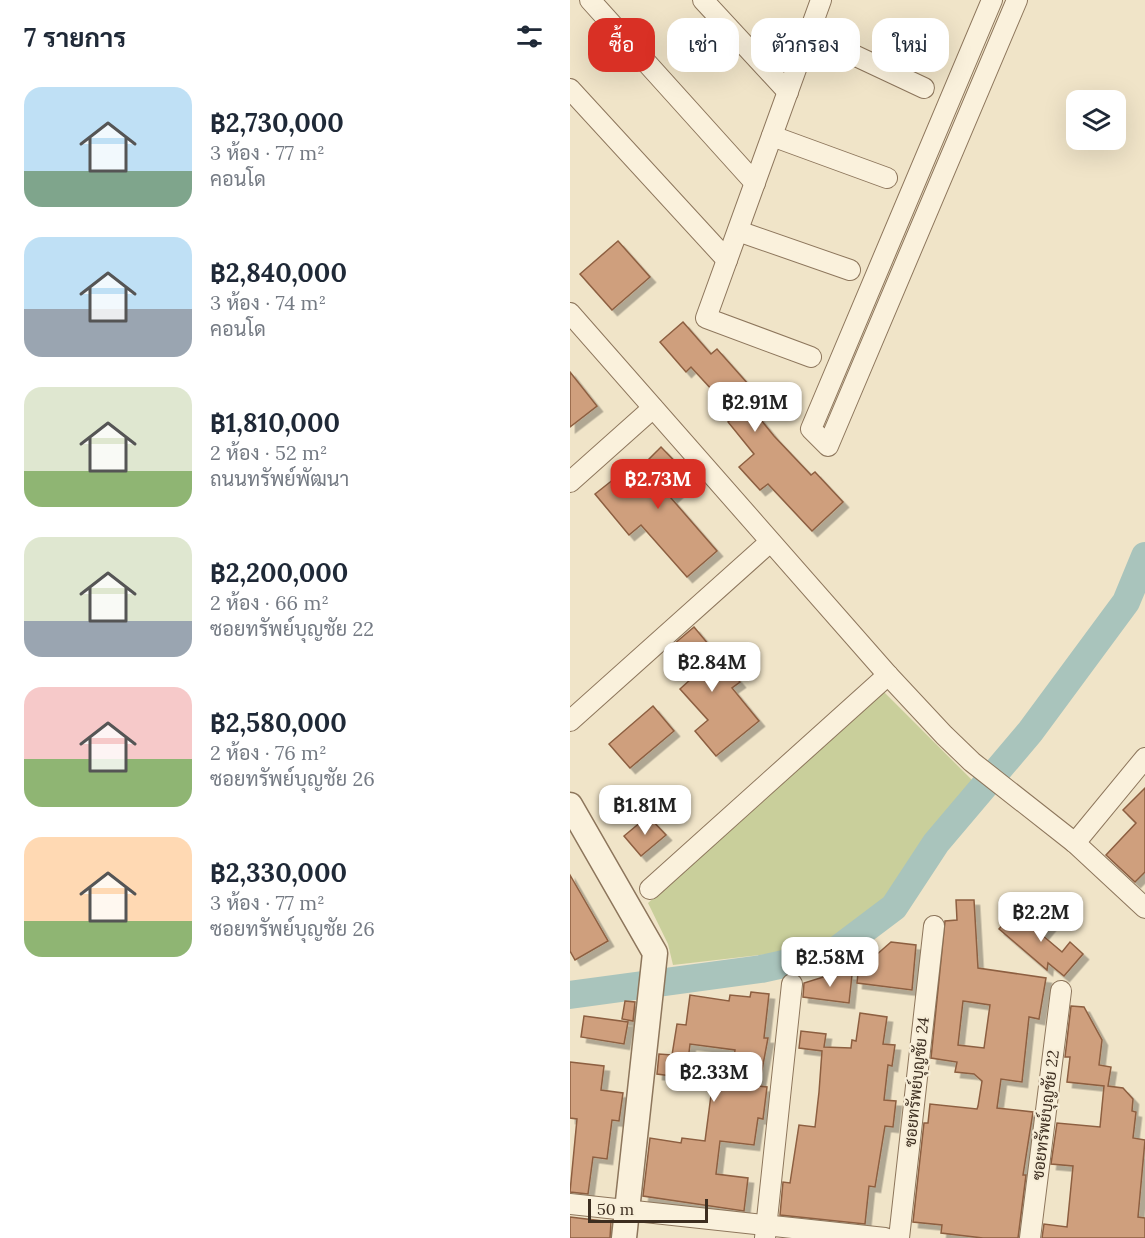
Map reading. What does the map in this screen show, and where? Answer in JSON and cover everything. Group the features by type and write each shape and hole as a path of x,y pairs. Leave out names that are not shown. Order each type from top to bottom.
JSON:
{"street":[{"path":"590,0 754,183"},
{"path":"703,0 788,92"},
{"path":"815,18 821,0"},
{"path":"992,0 811,429 828,446 1017,0"},
{"path":"860,58 924,87"},
{"path":"795,72 706,318 811,357"},
{"path":"570,89 727,260"},
{"path":"772,136 887,178"},
{"path":"738,231 850,270"},
{"path":"570,313 888,675 972,762 1075,843 1145,909"},
{"path":"570,482 653,408"},
{"path":"570,721 770,542"},
{"path":"650,889 888,675"},
{"path":"1075,843 1145,758"},
{"path":"570,805 650,940 656,960 624,1238"},
{"name":"ซอยทรัพย์บุญชัย 24","path":"899,1238 934,926"},
{"path":"766,1231 792,984"},
{"name":"ซอยทรัพย์บุญชัย 22","path":"1030,1238 1061,991"},
{"path":"570,1204 627,1210 766,1231 885,1238"}],"green space":[{"path":"884,692 974,782 889,898 844,936 786,952 673,965 668,944 648,903"}],"building":[{"path":"618,241 650,277 612,310 580,274"},
{"path":"683,322 711,354 717,349 749,385 740,394 774,436 811,475 815,472 843,502 812,531 768,484 760,490 739,467 754,454 728,422 736,416 691,367 686,372 660,342"},
{"path":"570,372 597,406 570,427"},
{"path":"661,447 692,479 671,498 717,551 687,577 641,525 629,535 595,494 629,467 634,474"},
{"path":"694,627 740,682 732,688 759,721 716,756 695,731 708,720 680,689 692,678 667,650"},
{"path":"653,706 674,731 630,768 609,744"},
{"path":"1145,788 1145,872 1135,882 1106,855 1136,823 1123,810"},
{"path":"648,816 666,835 641,856 624,836"},
{"path":"570,875 608,941 575,960 570,951"},
{"path":"956,900 974,900 978,968 1046,978 1039,1019 1029,1017 1022,1082 1001,1079 997,1108 1033,1112 1023,1175 1026,1175 1018,1238 983,1238 941,1233 942,1225 913,1222 924,1123 928,1123 930,1104 977,1109 982,1081 974,1074 955,1072 957,1062 931,1058 945,921 957,920","holes":["963,1001 990,1005 984,1048 958,1045"]},
{"path":"1034,908 1052,923 1042,935 1062,952 1070,942 1083,954 1064,976 1048,963 1047,970 999,929 1009,917 1019,926"},
{"path":"891,942 916,945 912,990 857,983 859,962 867,963"},
{"path":"836,973 852,975 849,1003 803,997 804,983"},
{"path":"751,992 769,994 764,1038 768,1038 759,1086 767,1087 763,1119 758,1118 754,1145 720,1141 716,1174 748,1178 744,1211 643,1196 650,1138 681,1143 682,1138 705,1141 713,1080 731,1082 735,1050 690,1044 686,1078 657,1074 659,1054 672,1055 677,1024 686,1025 690,995 729,1001 730,995 750,997"},
{"path":"625,1001 635,1002 633,1021 622,1019"},
{"path":"1071,1006 1084,1007 1102,1040 1099,1065 1111,1067 1108,1086 1123,1088 1133,1099 1132,1111 1136,1112 1133,1138 1145,1140 1138,1217 1145,1218 1145,1238 1042,1238 1044,1224 1067,1227 1073,1166 1051,1164 1057,1123 1100,1127 1104,1086 1067,1082 1070,1057 1065,1057"},
{"path":"860,1013 887,1017 883,1044 895,1045 892,1066 888,1065 884,1100 896,1101 893,1127 885,1126 875,1187 869,1186 865,1224 780,1215 783,1182 790,1183 799,1125 815,1127 819,1092 822,1051 799,1048 801,1031 826,1034 824,1047 851,1048 852,1040 856,1041"},
{"path":"584,1016 628,1022 624,1044 581,1037"},
{"path":"570,1062 604,1066 601,1090 623,1093 619,1121 612,1120 607,1159 593,1157 588,1194 570,1192 577,1119 570,1118"},
{"path":"570,1217 611,1222 610,1238 570,1238"}],"waterway":[{"path":"570,995 761,969 833,953 894,907 936,843 1030,732 1126,602 1145,556"}]}
